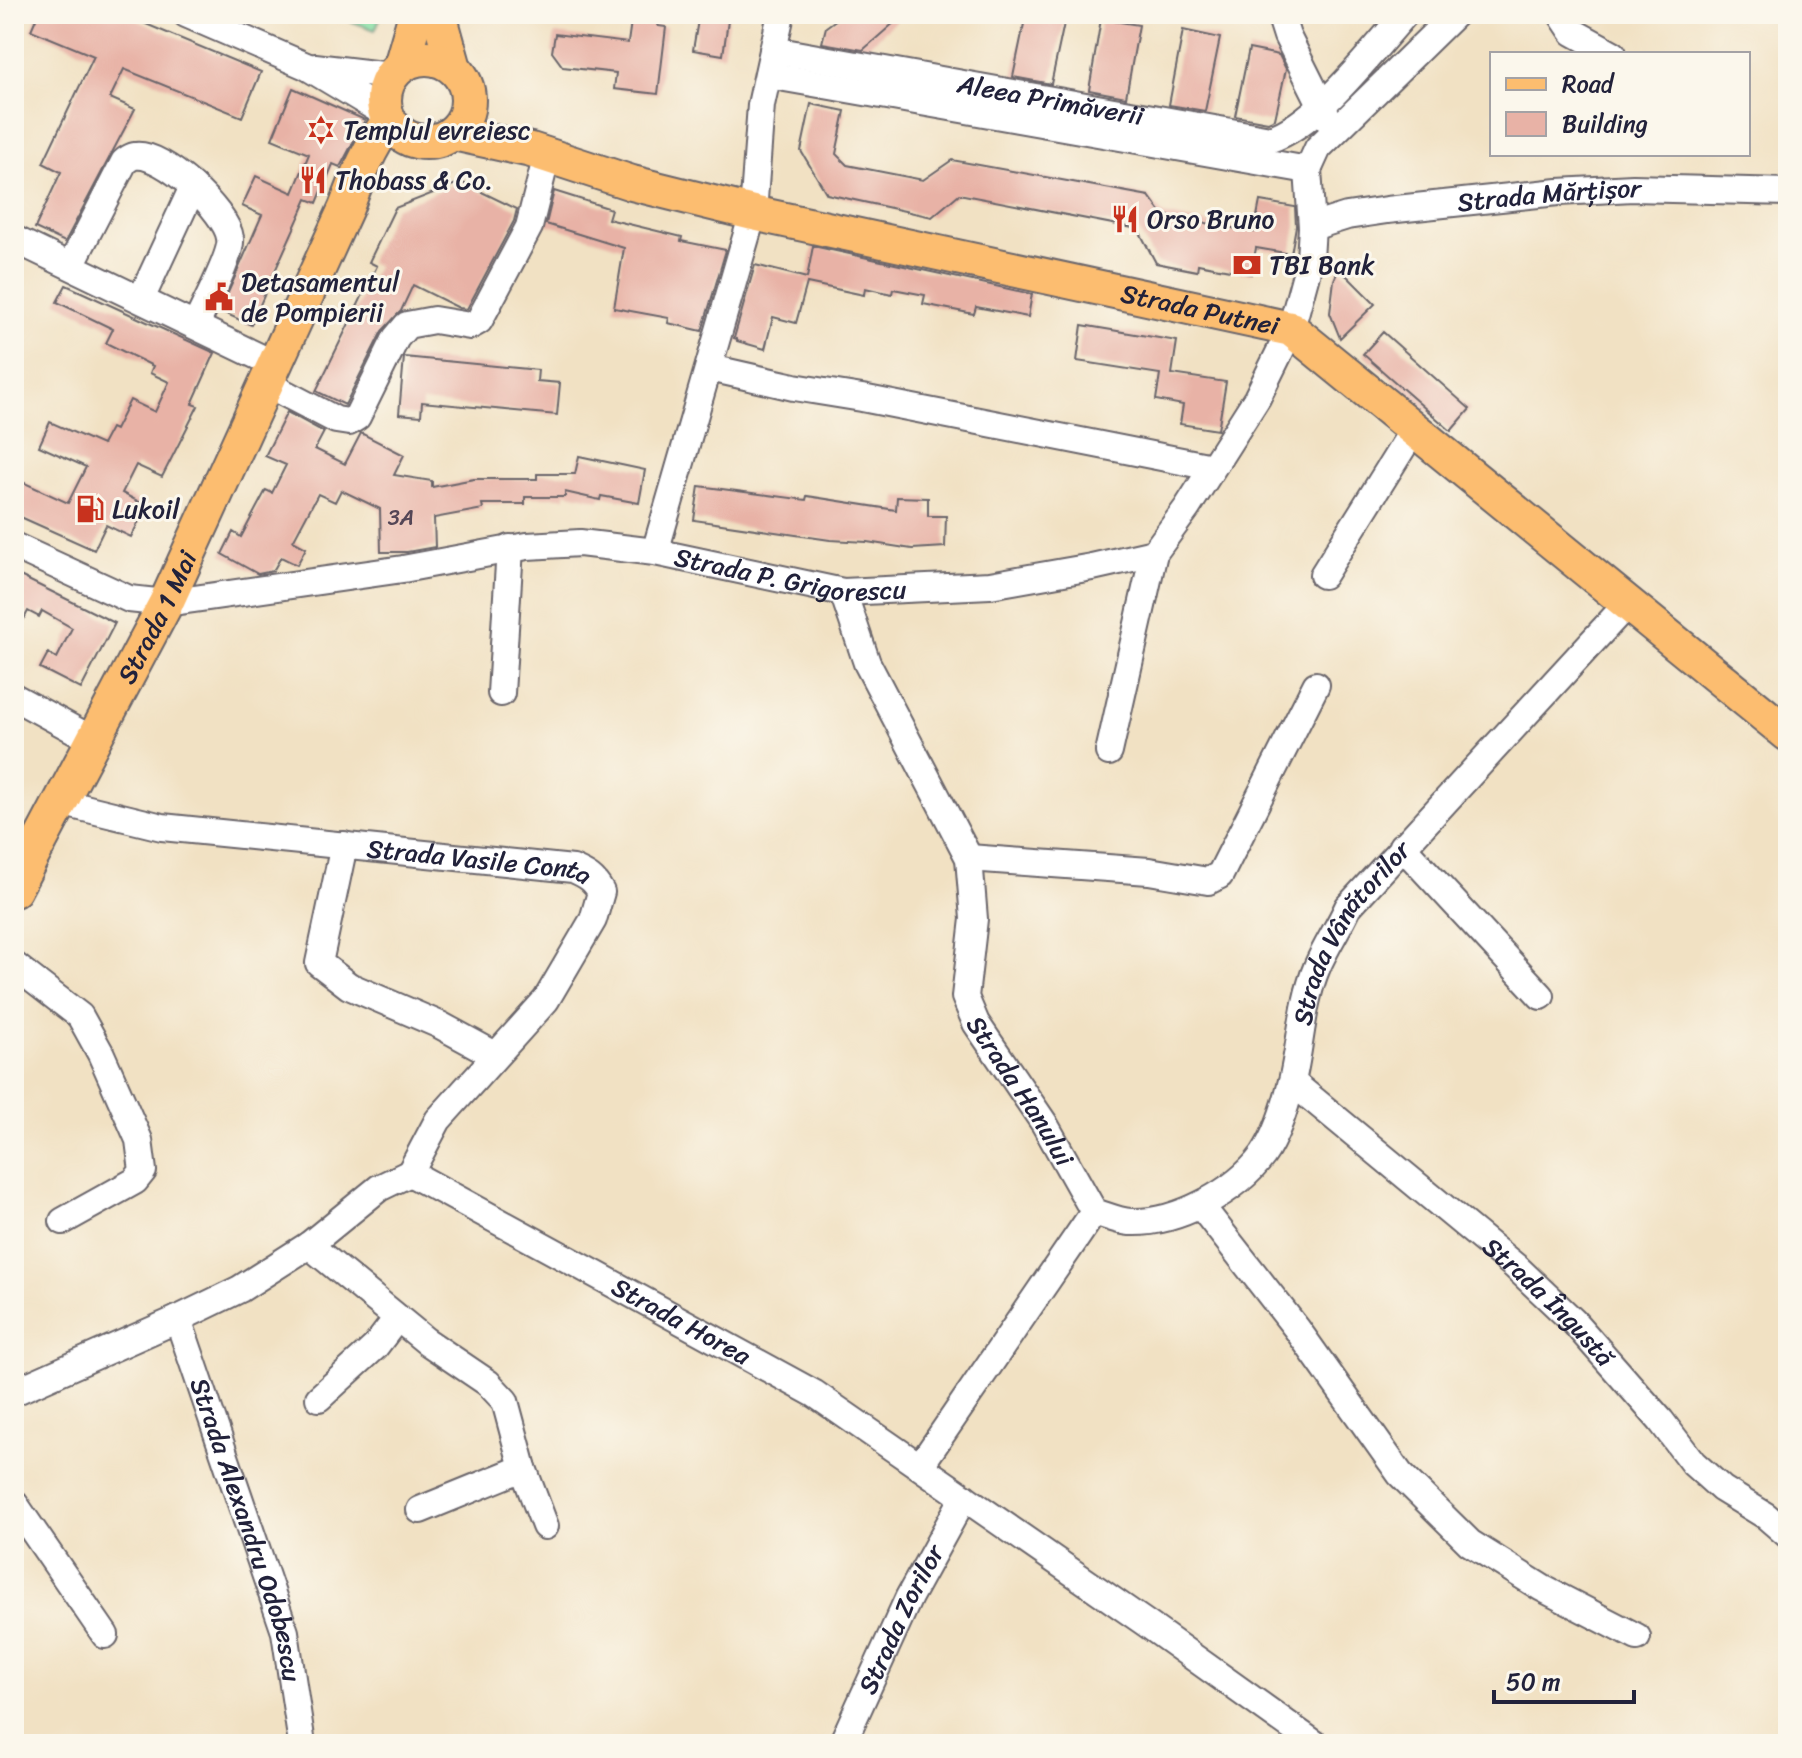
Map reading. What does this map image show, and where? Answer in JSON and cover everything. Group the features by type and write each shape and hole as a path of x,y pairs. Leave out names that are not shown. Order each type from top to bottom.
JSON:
{"main road":[{"path":"416,14 396,71 385,88 384,101 397,125 429,142 453,133 461,123 468,100 467,88 454,68 439,14"},
{"path":"396,71 414,60 428,58 454,68"},
{"name":"Strada Putnei","path":"468,100 539,152"},
{"name":"Strada 1 Mai","path":"14,890 166,603 372,145 397,125"},
{"name":"Strada Putnei","path":"453,133 539,152 632,183 753,213 1291,329 1788,734"}],"street":[{"path":"186,14 306,66 397,125"},
{"path":"655,552 753,213 761,105 781,14"},
{"path":"1280,14 1287,36 1335,130"},
{"path":"1109,752 1154,553 1187,508 1257,398 1291,329 1310,259 1312,227 1308,170 1318,148 1455,14"},
{"path":"1561,14 1573,32 1609,52"},
{"name":"Aleea Primăverii","path":"770,62 1270,139 1321,106 1395,18"},
{"name":"Aleea Primăverii","path":"770,62 1308,170"},
{"path":"306,66 396,71"},
{"path":"14,239 196,325 336,420 349,422 357,417 396,338 407,325 434,320 470,326 479,321 529,227 539,152"},
{"path":"71,265 124,162 134,156 148,157 167,166 193,187 220,217 231,238 229,252 196,325"},
{"path":"141,299 193,187"},
{"name":"Strada Mărțișor","path":"1312,227 1347,216 1387,210 1558,192 1649,188 1788,192"},
{"path":"710,368 1212,467"},
{"path":"1323,575 1414,429"},
{"name":"Strada P. Grigorescu","path":"14,546 129,599 166,603 403,569 510,548 580,543 655,552 843,592 990,585 1154,553"},
{"path":"501,693 510,548"},
{"name":"Strada Hanului","path":"843,592 867,663 969,858 974,919 965,997 976,1023 1044,1123 1094,1212"},
{"name":"Strada Vânătorilor","path":"1094,1212 1128,1222 1155,1219 1201,1206 1263,1155 1292,1082 1316,967 1348,907 1627,604"},
{"path":"969,858 1149,871 1208,881 1220,875 1316,685"},
{"path":"14,697 93,740"},
{"name":"Strada Vasile Conta","path":"60,802 162,827 573,869 596,882 601,892 593,920 546,1000 438,1120 410,1173"},
{"name":"Strada Vasile Conta","path":"344,845 319,963 349,986 440,1025 495,1055"},
{"path":"1402,846 1541,996"},
{"path":"14,965 80,1016 101,1054 139,1140 144,1163 143,1171 135,1181 63,1221"},
{"name":"Strada Îngustă","path":"1292,1082 1516,1267 1574,1322 1661,1421 1693,1463 1722,1489 1766,1516 1788,1535"},
{"path":"14,1392 240,1289 309,1245 379,1188 410,1173"},
{"name":"Strada Horea","path":"410,1173 815,1394 1315,1744"},
{"path":"1201,1206 1297,1329 1400,1474 1470,1543 1542,1588 1637,1637"},
{"path":"920,1466 1094,1212"},
{"path":"309,1245 397,1318 488,1383 505,1401 523,1468 545,1526"},
{"path":"319,1398 375,1347 397,1318"},
{"name":"Strada Alexandru Odobescu","path":"178,1319 285,1632 302,1744"},
{"path":"420,1510 523,1468"},
{"name":"Strada Zorilor","path":"842,1744 909,1597 964,1497"},
{"path":"14,1503 105,1635"}],"green space":[{"path":"331,14 382,14 375,30"}],"building":[{"path":"38,14 122,14 261,72 242,117 124,69 110,98 135,109 65,242 35,228 61,172 43,163 94,56 31,30"},
{"path":"632,14 660,14 658,26 666,27 658,94 614,89 616,73 563,67 552,52 555,34 628,43"},
{"path":"699,14 729,14 723,55 693,50"},
{"path":"844,14 904,14 863,50 822,43 826,27"},
{"path":"1026,14 1066,14 1051,84 1013,77"},
{"path":"1101,19 1139,25 1126,97 1089,90"},
{"path":"1183,30 1220,38 1205,111 1169,105"},
{"path":"1249,49 1279,55 1286,69 1275,119 1268,122 1235,116"},
{"path":"293,88 365,120 340,167 333,164 317,203 307,199 251,325 220,311 262,215 242,206 256,176 293,193 309,154 272,139"},
{"path":"811,104 845,111 836,154 847,165 923,180 952,160 1149,196 1163,215 1254,232 1260,201 1295,207 1296,226 1291,254 1256,248 1251,274 1198,264 1197,271 1156,263 1138,229 959,194 932,217 827,194 801,151"},
{"path":"461,182 517,209 514,221 467,309 413,285 401,311 382,331 345,405 316,391 377,266 369,262 395,208"},
{"path":"554,191 611,209 608,219 682,237 681,241 726,250 702,331 668,323 669,318 614,308 624,248 546,224"},
{"path":"813,246 1032,294 1028,317 976,307 974,314 923,304 925,295 893,289 892,294 865,288 864,295 807,283 796,323 773,317 765,349 737,341 734,338 755,265 807,278"},
{"path":"1339,268 1375,304 1340,338 1330,313 1334,280"},
{"path":"66,285 215,353 192,404 198,406 162,477 136,465 122,493 147,506 131,537 106,525 94,550 14,514 14,478 68,503 86,467 39,446 50,422 102,445 111,428 115,430 130,400 155,412 169,382 150,373 153,366 106,343 113,329 57,302"},
{"path":"1082,325 1177,341 1172,374 1226,382 1218,430 1180,424 1183,405 1156,400 1160,374 1077,361"},
{"path":"1383,332 1470,409 1451,431 1363,354"},
{"path":"404,357 538,370 537,381 560,383 557,415 422,402 421,416 399,414"},
{"path":"287,412 324,432 315,449 345,464 361,433 404,455 394,475 432,481 432,487 474,479 537,479 537,474 575,474 579,456 645,470 639,503 601,496 600,500 565,492 565,497 525,497 525,504 482,504 483,509 434,518 435,547 381,552 380,509 341,490 335,502 318,494 293,541 306,548 297,565 281,557 273,571 258,574 222,554 233,532 241,537 266,490 272,493 286,465 265,456"},
{"path":"699,486 806,500 807,496 896,510 897,497 928,498 928,516 946,516 945,547 912,549 694,520"},
{"path":"14,573 115,623 81,689 40,668 48,653 57,658 72,628 42,611 39,617 28,611 24,619 14,614"}],"place":[{"name":"Templul evreiesc","path":"321,130"},
{"name":"Thobass & Co.","path":"313,180"},
{"name":"Orso Bruno","path":"1125,219"},
{"name":"TBI Bank","path":"1247,265"},
{"name":"Detasamentul de Pompierii","path":"219,297"},
{"name":"Lukoil","path":"90,509"}]}
